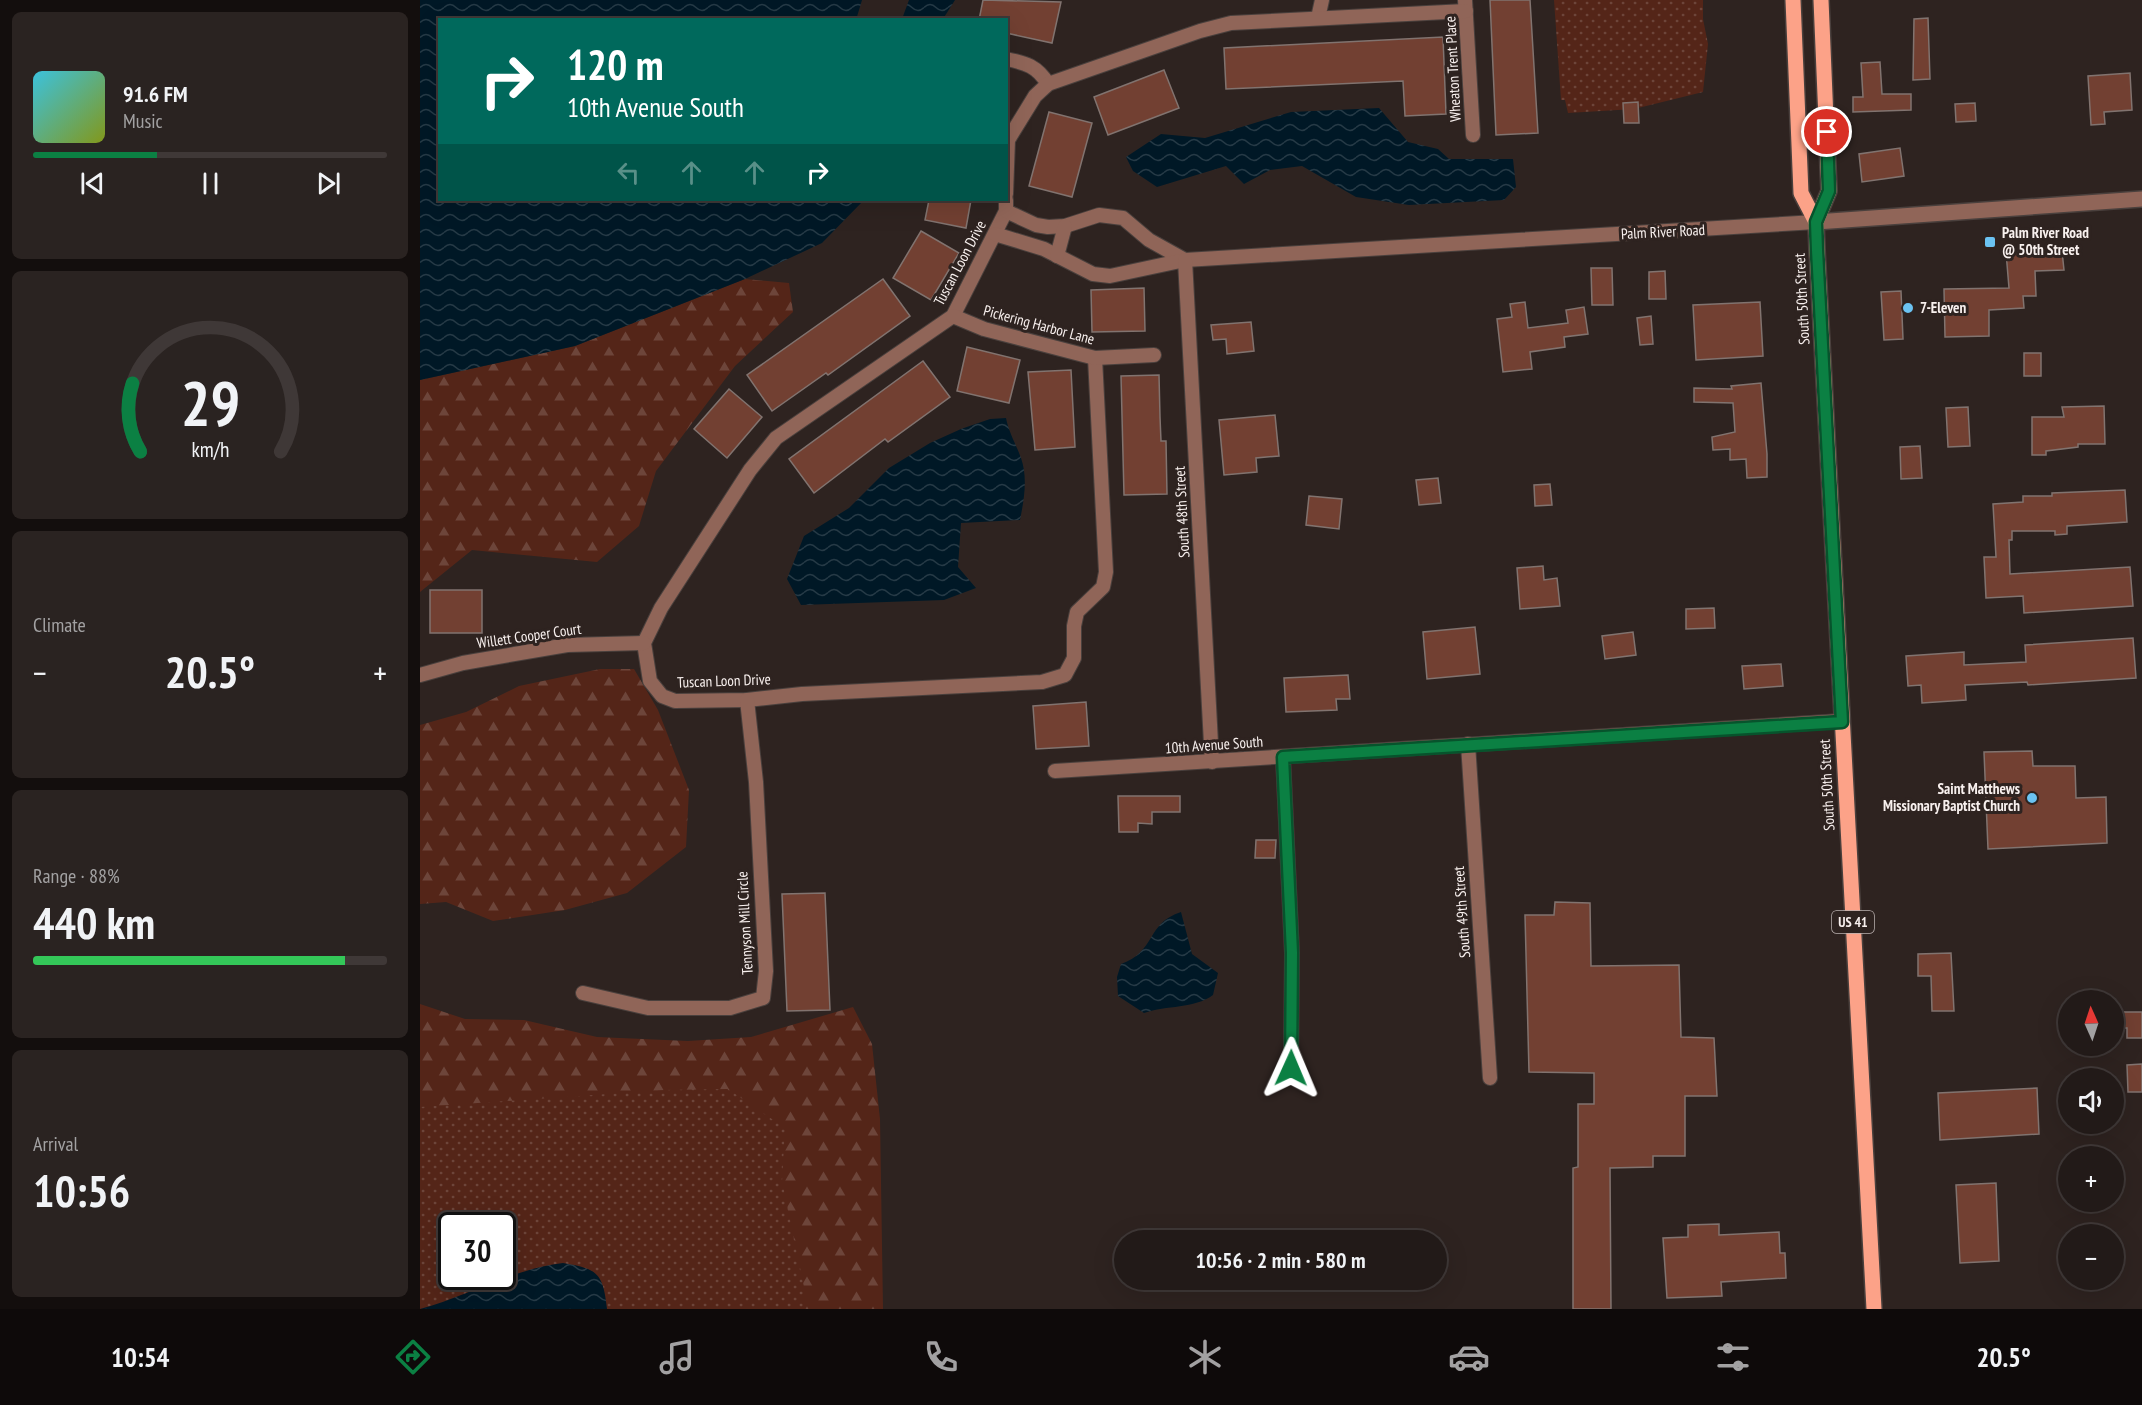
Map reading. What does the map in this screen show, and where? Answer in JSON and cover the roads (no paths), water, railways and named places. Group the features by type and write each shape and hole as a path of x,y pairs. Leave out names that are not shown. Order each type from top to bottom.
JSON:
{"main road":[{"name":"South 50th Street","path":"1793,0 1801,193 1816,222 1874,1309"},
{"name":"South 50th Street","path":"1816,222 1829,191 1821,0"}],"street":[{"path":"1318,18 1322,0"},
{"path":"1008,137 1035,96 1048,84 1200,31 1231,23 1466,6"},
{"name":"Wheaton Trent Place","path":"1466,6 1473,135"},
{"path":"1008,58 1031,64 1042,73 1048,84"},
{"name":"Palm River Road","path":"995,234 1057,256 1093,274 1110,276 1185,260 1816,222 2142,199"},
{"path":"1006,206 1036,225 1065,226 1100,215 1123,218 1149,240 1185,260"},
{"name":"Tuscan Loon Drive","path":"1006,206 995,234 953,316 776,438 750,470 661,608 644,643 650,681 662,696 675,701 747,700 802,694 1041,682 1065,675 1074,658 1074,626 1077,612 1103,587 1106,572 1095,358"},
{"path":"1057,256 1065,226"},
{"name":"South 48th Street","path":"1185,260 1212,762"},
{"name":"Pickering Harbor Lane","path":"953,316 984,329 1095,358 1154,355"},
{"name":"Willett Cooper Court","path":"420,675 463,663 567,645 644,643"},
{"name":"Tennyson Mill Circle","path":"583,993 648,1008 730,1008 763,998 766,970 756,782 747,700"},
{"name":"10th Avenue South","path":"1055,771 1842,722"},
{"name":"South 49th Street","path":"1468,744 1490,1078"},
{"path":"1283,757 1292,953 1291,1068"}],"water":[{"path":"420,0 862,0 857,18 438,18 438,201 863,201 822,243 745,279 575,346 420,380"},
{"path":"909,0 955,0 944,18 902,18"},
{"path":"1379,108 1408,142 1438,149 1449,159 1513,159 1516,187 1504,200 1409,205 1356,197 1302,166 1270,170 1244,184 1226,166 1157,187 1133,171 1126,157 1161,134 1205,138 1291,112"},
{"path":"1006,418 1024,473 1025,489 1020,520 961,523 958,567 976,588 944,600 801,605 787,579 804,536 849,508 889,468 930,443 990,419"},
{"path":"1181,912 1192,954 1218,973 1213,995 1197,1003 1144,1013 1118,996 1117,977 1121,964 1140,952 1162,923"},
{"path":"563,1263 584,1268 597,1275 601,1280 607,1309 420,1309 474,1290 516,1290 516,1274"}],"place":[{"name":"Palm River Road @ 50th Street","path":"1990,242"},
{"name":"7-Eleven","path":"1908,308"},
{"name":"Saint Matthews Missionary Baptist Church","path":"2032,798"}]}
